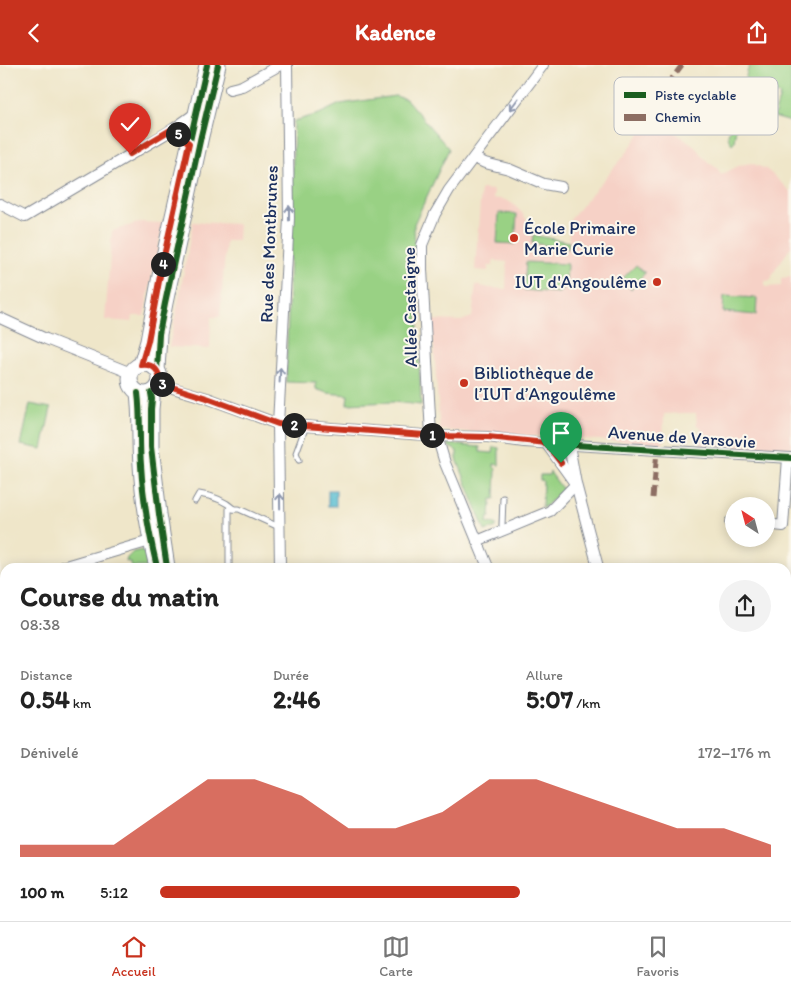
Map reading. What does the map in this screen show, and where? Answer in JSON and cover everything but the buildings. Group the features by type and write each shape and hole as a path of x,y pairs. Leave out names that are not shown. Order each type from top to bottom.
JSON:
{"main road":[{"path":"151,385 131,386 130,377 136,369 148,341 162,265 207,65"},
{"path":"156,563 150,541 141,467 139,403 151,385 159,334 218,65"},
{"path":"136,369 149,365 152,399 152,447 166,563"}],"street":[{"path":"230,89 242,86 280,65"},
{"name":"Rue des Montbrunes","path":"280,563 278,424 289,219 287,65"},
{"name":"Allée Castaigne","path":"486,563 434,435 422,269 422,245 435,214 449,190 543,65"},
{"path":"0,204 25,217 196,113"},
{"path":"172,129 189,143"},
{"path":"474,158 484,163 509,169 544,184 561,187"},
{"path":"0,318 78,356 136,369"},
{"name":"Avenue de Varsovie","path":"151,385 207,398 278,424 488,437 568,445 790,458"},
{"path":"546,443 576,484"},
{"path":"568,445 596,563"},
{"path":"775,526 783,526 790,458"},
{"path":"477,541 550,511 576,484"},
{"path":"76,563 150,541"}],"lane":[{"path":"299,461 296,453 307,426"},
{"path":"196,501 200,494 212,496 228,503 234,509"},
{"path":"502,498 502,525 504,530"},
{"path":"229,563 229,509 239,509 280,527"}],"shaded area":[{"name":"IUT d'Angoulême","path":"639,135 679,135 695,146 709,163 717,168 721,175 740,165 751,163 766,169 791,192 791,247 777,267 771,280 765,281 765,287 781,286 781,278 791,277 791,456 699,450 701,426 697,426 696,413 664,414 663,444 440,430 432,320 461,321 472,317 476,285 506,289 507,262 495,259 493,266 488,266 488,271 475,270 481,189 494,190 493,198 506,200 513,204 529,223 533,235 569,242 570,219 624,156"},
{"path":"141,222 163,223 144,316 133,316 132,322 105,320 112,231"},
{"path":"193,222 239,224 238,241 226,241 220,317 211,317 210,349 169,347"}],"green space":[{"path":"750,65 791,65 791,122 778,118 780,95 778,94 778,77 746,77"},
{"path":"395,96 406,99 449,149 414,224 421,405 393,402 347,404 348,395 327,393 316,389 316,383 286,382 294,121 319,114 340,104"},
{"path":"728,135 735,135 732,144"},
{"path":"499,213 517,214 515,244 497,243"},
{"path":"533,235 569,242 568,249 532,243"},
{"path":"526,262 567,264 566,286 559,293 524,290"},
{"path":"636,265 645,273 631,289 621,280"},
{"path":"724,296 757,298 756,315 723,312"},
{"path":"30,404 51,408 42,449 21,445"},
{"path":"448,444 480,447 480,452 493,453 494,447 499,448 499,465 494,464 496,468 495,499 491,499 490,517 488,517 487,523 496,524 496,527 485,531 457,459 457,451 448,446"},
{"path":"550,472 563,490 542,508 543,481 540,480 540,475 549,475"},
{"path":"142,550 147,563 126,562 133,552"}],"water":[{"path":"328,490 336,490 336,506 328,506"}],"marked path":[{"path":"673,77 682,65"},
{"path":"653,498 657,450"}],"cycle path":[{"path":"141,365 148,341 162,265 207,65"},
{"path":"157,370 159,334 165,303 218,65"},
{"path":"159,384 207,398 278,424 437,436 488,437 524,442 791,458"},
{"path":"138,393 143,491 156,563"},
{"path":"151,393 151,447 166,563"}],"place":[{"name":"École Primaire Marie Curie","path":"514,238"},
{"name":"IUT d'Angoulême","path":"657,282"},
{"name":"Bibliothèque de l’IUT d’Angoulême","path":"464,383"}],"route":[{"path":"130,154 172,129 189,143 162,265 148,341 141,365 149,365 156,370 159,374 159,383 278,424 438,436 488,437 546,443 561,463"}]}
